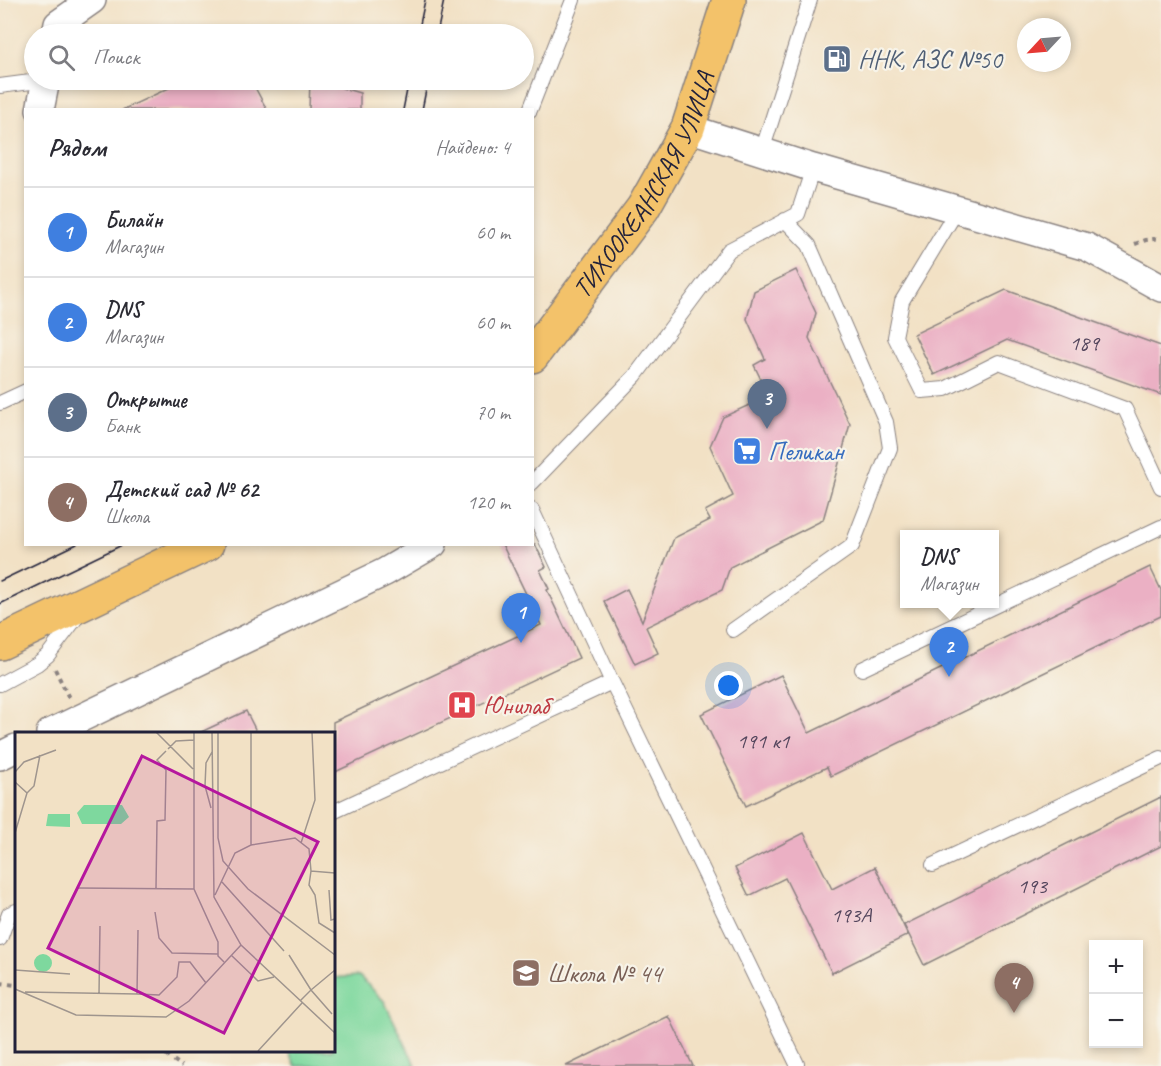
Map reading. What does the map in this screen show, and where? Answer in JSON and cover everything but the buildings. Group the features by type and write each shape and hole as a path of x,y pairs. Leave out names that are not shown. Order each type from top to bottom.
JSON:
{"main road":[{"name":"ТИХООКЕАНСКАЯ УЛИЦА","path":"534,353 643,208 688,128 729,0"},
{"path":"0,643 203,546"}],"street":[{"path":"58,24 92,0"},
{"path":"40,108 44,90"},
{"path":"688,128 813,168 1087,247 1161,288"},
{"path":"52,732 385,573 430,546"},
{"path":"0,756 15,748"}],"lane":[{"path":"531,108 573,0"},
{"path":"762,151 810,0"},
{"path":"0,86 24,83"},
{"path":"534,481 634,376 729,250 798,214 813,168"},
{"path":"957,210 902,301 895,337 922,391 945,389 999,362 1125,409 1161,487"},
{"path":"733,630 852,546 890,448 886,422 809,244 785,220"},
{"path":"0,403 24,392"},
{"path":"534,514 612,682 797,1064"},
{"path":"999,604 1161,527"},
{"path":"0,684 37,664 48,655 90,600"},
{"path":"862,669 990,608"},
{"path":"334,812 612,682"},
{"path":"933,865 1161,758"},
{"path":"0,939 9,914 15,911"}],"path":[{"path":"55,669 80,720"},
{"path":"0,983 15,985"},
{"path":"160,1051 182,1066"}],"green space":[{"path":"359,976 384,1001 416,1066 296,1066 288,1051 334,1051 334,978"}],"tram line":[{"path":"420,24 425,0"},
{"path":"439,24 444,0"},
{"path":"403,108 407,90"},
{"path":"422,108 426,90"},
{"path":"0,581 73,546"},
{"path":"0,604 120,546"}],"place":[{"name":"ННК, АЗС №50","path":"837,59"},
{"name":"Открытие","path":"767,429"},
{"name":"Пеликан","path":"747,451"},
{"name":"Билайн","path":"521,643"},
{"name":"DNS","path":"949,677"},
{"name":"Юнилаб","path":"462,705"},
{"name":"Школа № 44","path":"526,973"},
{"name":"Детский сад № 62","path":"1014,1013"}]}
